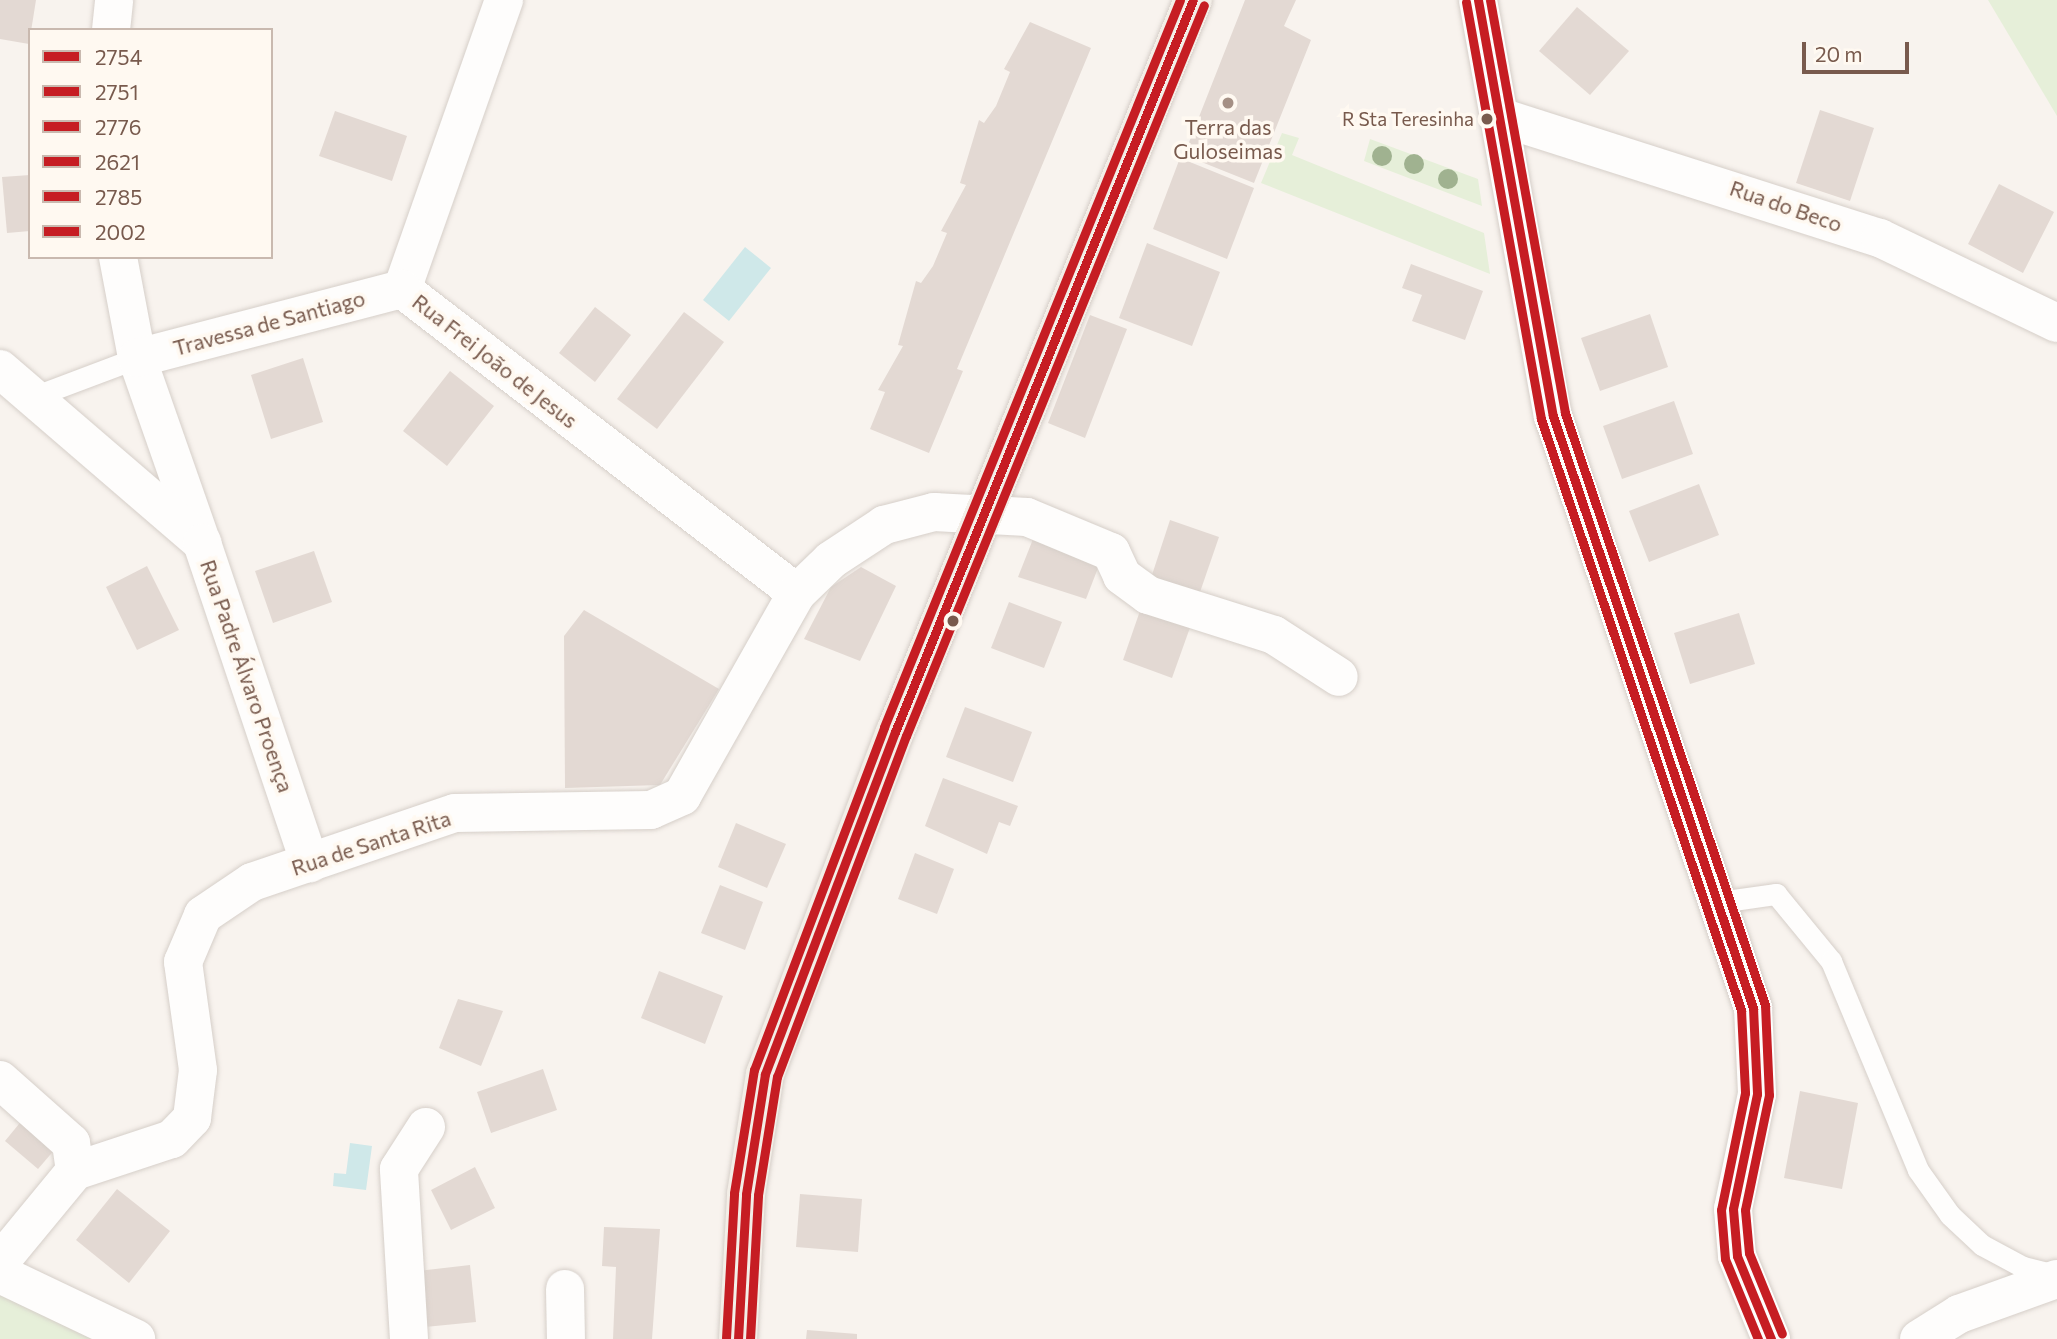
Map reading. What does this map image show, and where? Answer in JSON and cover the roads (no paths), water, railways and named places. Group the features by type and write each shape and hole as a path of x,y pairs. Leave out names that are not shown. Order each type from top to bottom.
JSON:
{"main road":[{"path":"738,1339 746,1194 765,1074 987,510 1193,0"}],"street":[{"path":"111,28 114,0"},
{"name":"Rua Frei João de Jesus","path":"504,0 402,289 797,593"},
{"path":"1479,0 1503,118 1526,286 1553,416 1753,1008 1759,1051 1746,1166 1733,1209 1737,1256 1771,1339"},
{"name":"Rua do Beco","path":"1503,118 1880,238 2057,323"},
{"path":"118,259 136,358 202,543"},
{"name":"Travessa de Santiago","path":"136,358 402,289"},
{"name":"Rua Padre Álvaro Proença","path":"0,369 202,543 310,863"},
{"name":"Rua de Santa Rita","path":"75,1171 172,1139 192,1118 198,1070 183,962 203,915 252,882 455,813 651,810 682,796 797,593 831,560 884,525 934,512 987,510 1027,517 1111,552 1122,576 1149,595 1274,635 1339,677"},
{"path":"0,1080 71,1143 75,1171 0,1262"},
{"path":"409,1339 398,1169 426,1127"},
{"path":"0,1273 136,1339"},
{"path":"1919,1339 1959,1314 2057,1277"},
{"path":"565,1289 566,1339"}],"lane":[{"path":"33,397 136,358"},
{"path":"1719,902 1776,894 1831,961 1918,1170 1950,1215 1982,1245 2023,1268 2057,1277"}],"water":[{"path":"745,247 771,268 729,321 703,300"},
{"path":"350,1143 372,1146 366,1190 333,1186 334,1173 346,1174"}],"place":[{"name":"Terra das Guloseimas","path":"1228,103"},
{"name":"R Sta Teresinha","path":"1487,119"}]}
